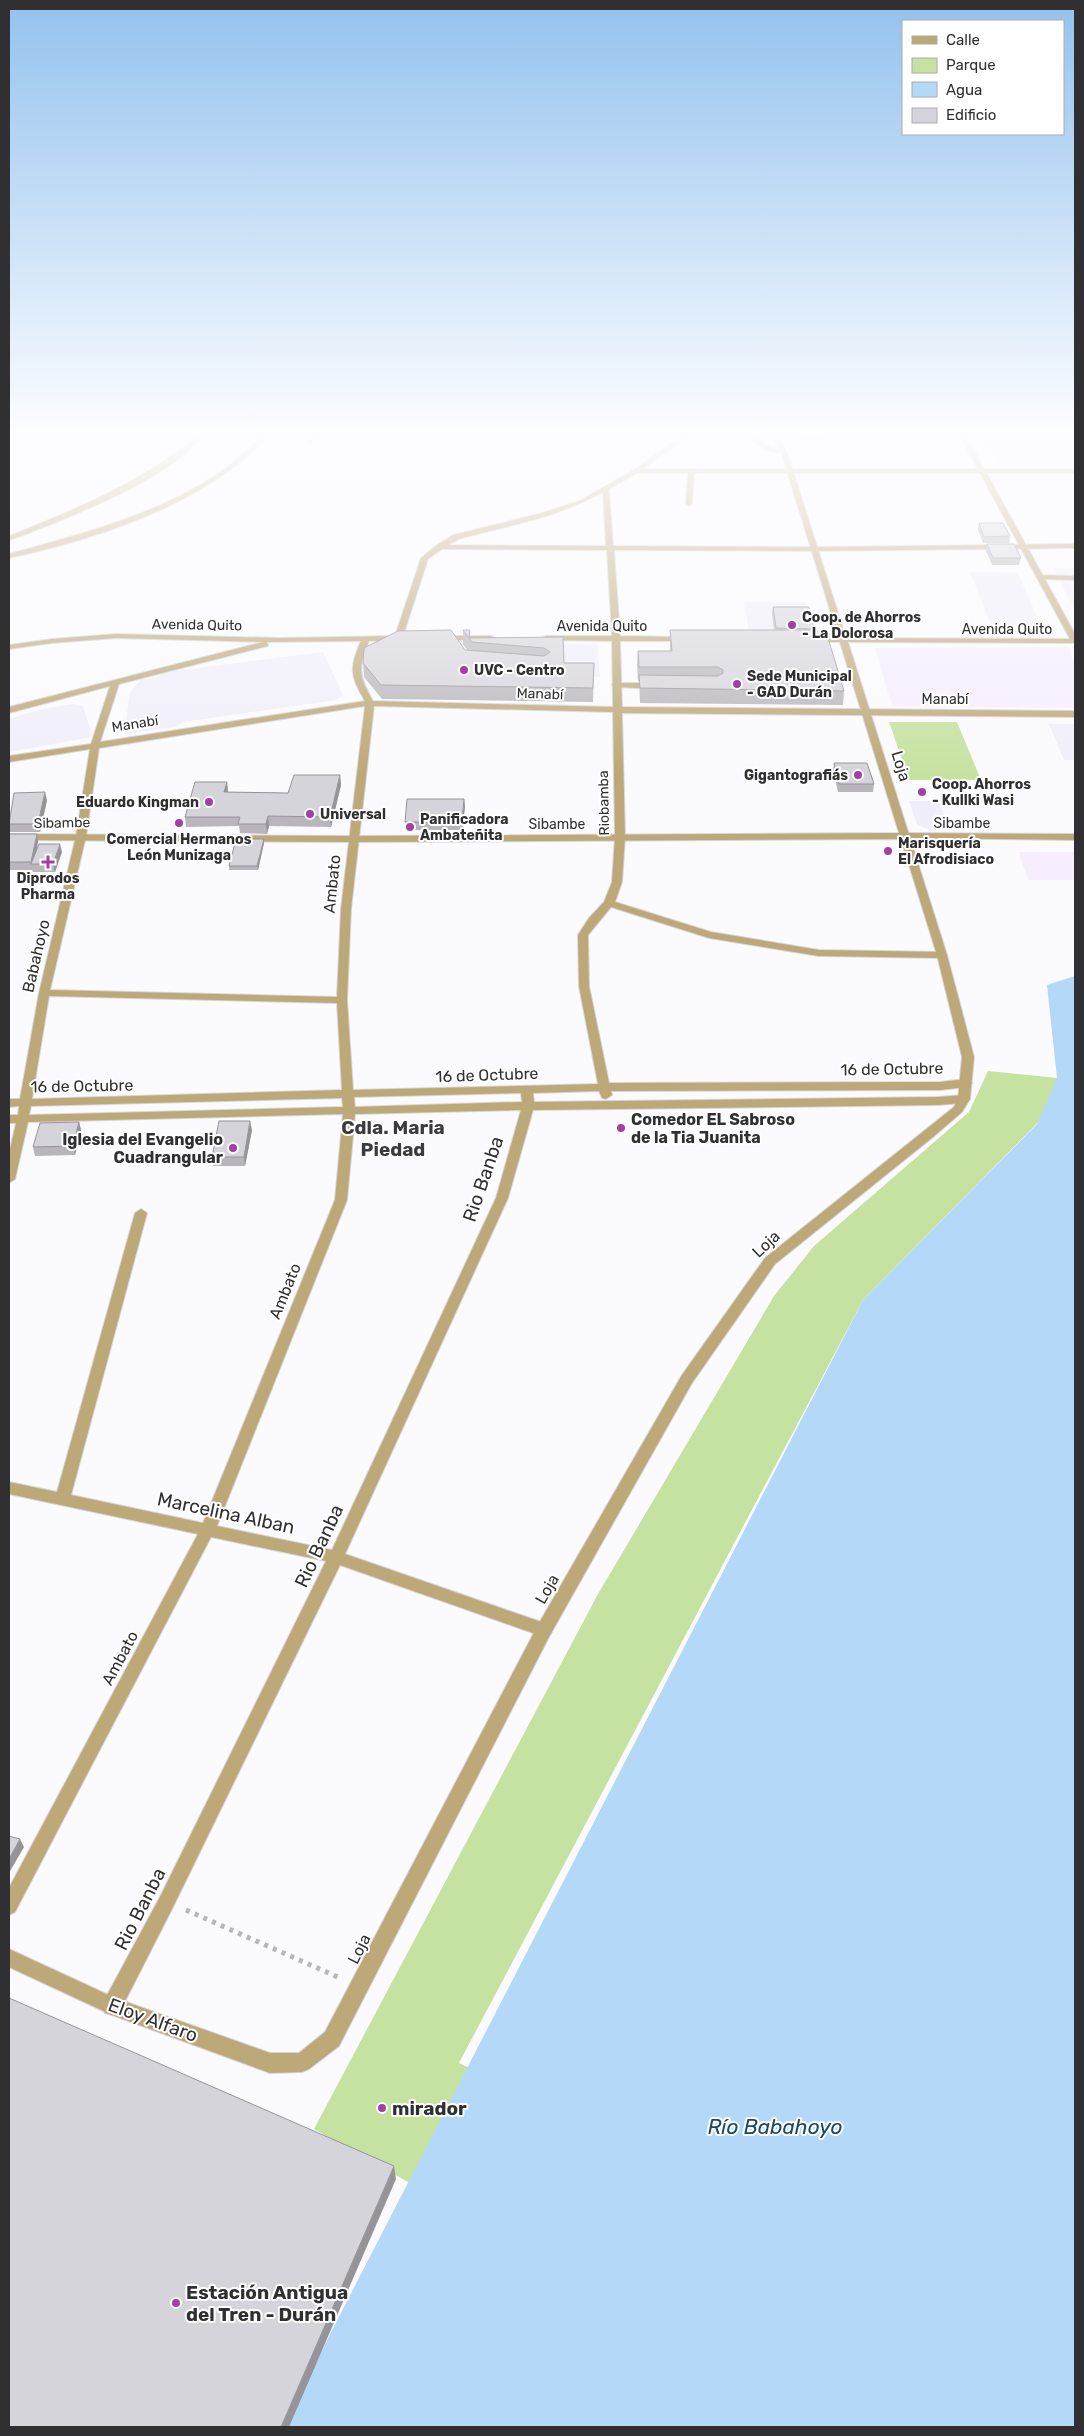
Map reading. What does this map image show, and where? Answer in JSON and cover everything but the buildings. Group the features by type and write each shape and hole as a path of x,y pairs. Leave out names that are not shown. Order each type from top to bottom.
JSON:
{"street":[{"path":"9,556 40,548"},
{"path":"398,638 425,558 439,548"},
{"name":"Riobamba","path":"607,1104 584,986 583,935 593,920 609,903 616,882 620,837 616,638 609,548"},
{"path":"678,548 905,548"},
{"path":"1024,548 1075,641"},
{"name":"Loja","path":"302,2062 332,2039 544,1630 687,1379 770,1261 944,1122 958,1109 964,1098 968,1057 942,955 813,549"},
{"path":"1040,578 1075,578"},
{"name":"Avenida Quito","path":"9,647 52,641 116,636 280,640 407,638"},
{"path":"366,638 355,665 354,676 370,703"},
{"path":"435,638 502,638"},
{"path":"454,638 458,647"},
{"name":"Avenida Quito","path":"540,638 695,639"},
{"path":"9,710 280,640"},
{"name":"Avenida Quito","path":"804,640 1075,641"},
{"name":"Babahoyo","path":"9,1179 23,1118 44,992 81,836 95,744 115,684"},
{"path":"616,686 662,686"},
{"name":"Manabí","path":"9,759 95,744 370,703 616,710 1075,714"},
{"name":"Ambato","path":"9,1906 208,1529 341,1200 349,1111 342,1000 346,909 370,703"},
{"name":"Sibambe","path":"9,837 355,839 1075,837"},
{"path":"609,903 709,935 819,952 942,955"},
{"path":"44,992 342,1000"},
{"name":"16 de Octubre","path":"9,1103 349,1096 604,1087 930,1086 966,1083"},
{"name":"Rio Banba","path":"112,2006 167,1901 336,1558 502,1198 528,1107 527,1090"},
{"name":"16 de Octubre","path":"9,1119 607,1104 938,1101 964,1098"},
{"path":"63,1498 141,1212"},
{"name":"Marcelina Alban","path":"9,1488 208,1529 336,1558 544,1630"},
{"name":"Eloy Alfaro","path":"9,1958 112,2006 270,2063 302,2062"}],"path":[{"path":"167,1901 359,1987"}],"shaded area":[{"path":"1054,568 1075,568 1075,611"},
{"path":"970,572 1018,573 1044,633 994,632"},
{"path":"744,602 807,602 809,614 772,614 774,632 749,632"},
{"path":"470,644 597,644 600,677 564,677"},
{"path":"1068,647 1075,664 1075,708 892,706 875,648"},
{"path":"323,652 343,695 336,700 183,722 176,727 124,734 130,693 140,680 157,677 166,672"},
{"path":"74,704 83,706 92,735 86,738 9,752 9,719 42,709"},
{"path":"1049,724 1075,724 1075,760 1064,760"},
{"path":"909,801 939,801 949,829 929,830 917,824"},
{"path":"1019,852 1075,852 1075,880 1028,880"}],"green space":[{"path":"889,722 957,722 981,780 909,780"},
{"path":"988,1071 1057,1078 1060,1100 863,1300 459,2063 480,2073 422,2190 314,2129 598,1594 774,1296 814,1246 969,1112"}],"water":[{"name":"Río Babahoyo","path":"1075,976 1075,2427 286,2427 329,2336 863,1300 1037,1124 1057,1078 1047,985"}],"place":[{"name":"Coop. de Ahorros - La Dolorosa","path":"792,625"},
{"name":"UVC - Centro","path":"464,670"},
{"name":"Sede Municipal - GAD Durán","path":"737,684"},
{"name":"Gigantografiás","path":"858,775"},
{"name":"Coop. Ahorros - Kullki Wasi","path":"922,792"},
{"name":"Eduardo Kingman","path":"209,802"},
{"name":"Universal","path":"310,814"},
{"name":"Comercial Hermanos León Munizaga","path":"179,823"},
{"name":"Panificadora Ambateñita","path":"410,827"},
{"name":"Marisquería El Afrodisiaco","path":"888,851"},
{"name":"Diprodos Pharma","path":"48,862"},
{"name":"Comedor EL Sabroso de la Tia Juanita","path":"621,1128"},
{"name":"Iglesia del Evangelio Cuadrangular","path":"233,1148"},
{"name":"mirador","path":"382,2108"},
{"name":"Estación Antigua del Tren - Durán","path":"176,2303"}],"district":[{"name":"Cdla. Maria Piedad","path":"393,1138"}]}
